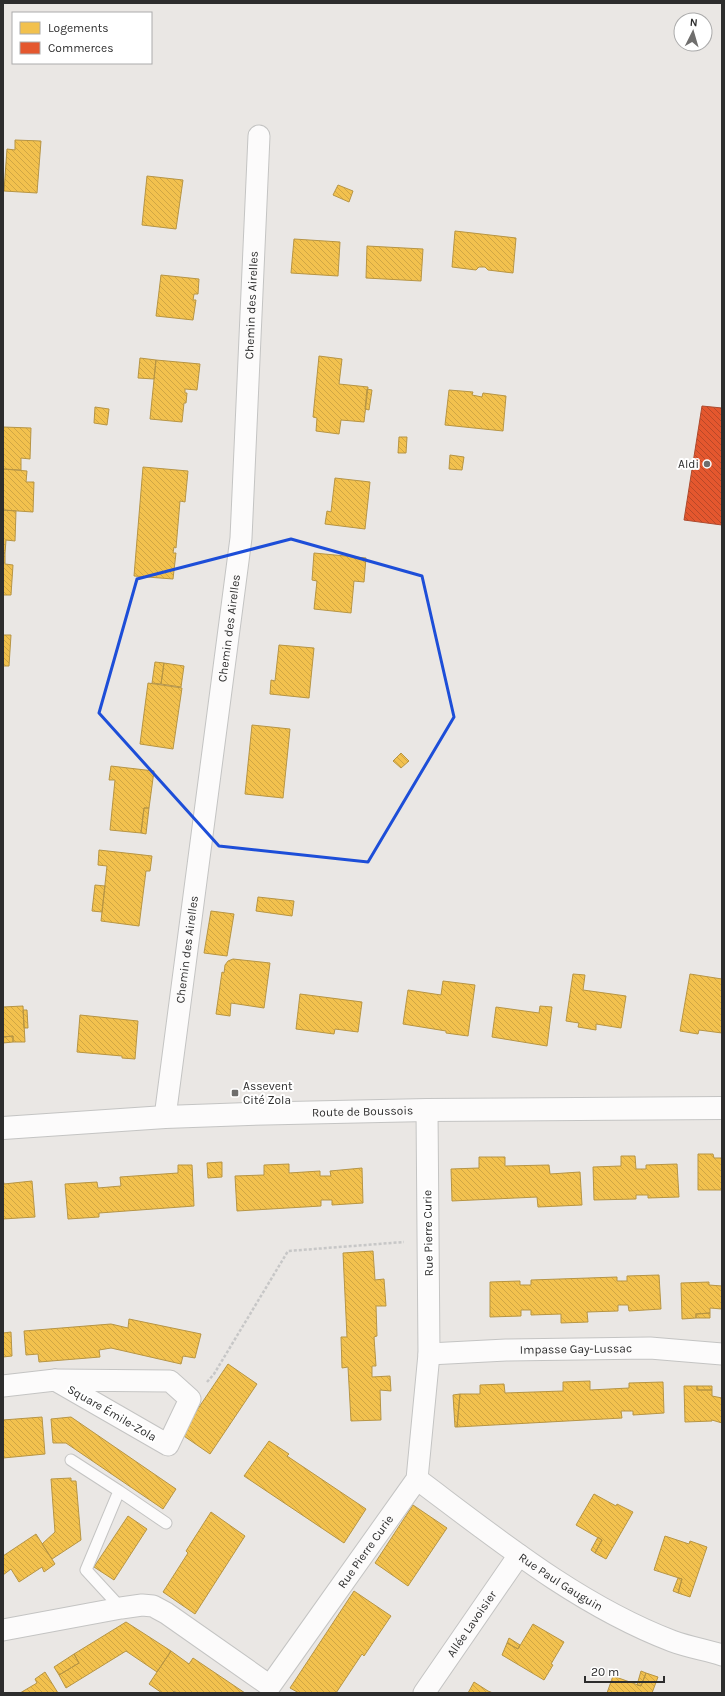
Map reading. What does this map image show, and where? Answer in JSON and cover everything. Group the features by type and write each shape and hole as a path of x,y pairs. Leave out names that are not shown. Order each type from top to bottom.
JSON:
{"street":[{"name":"Chemin des Airelles","path":"165,1117 241,538 258,136"},
{"name":"Route de Boussois","path":"3,1128 165,1117 427,1110 722,1108"},
{"name":"Rue Pierre Curie","path":"3,1630 121,1608 142,1605 153,1606 166,1613 270,1686 416,1479 429,1354 427,1110"},
{"name":"Impasse Gay-Lussac","path":"429,1354 506,1350 650,1348 722,1354"},
{"name":"Square Émile-Zola","path":"3,1386 55,1380 170,1381 190,1399 168,1445 55,1380"},
{"name":"Rue Paul Gauguin","path":"416,1479 519,1555 565,1586 625,1620 673,1642 722,1655"},
{"name":"Allée Lavoisier","path":"424,1693 519,1555"}],"lane":[{"path":"71,1460 166,1523"},
{"path":"119,1492 86,1570 121,1608"}],"path":[{"path":"190,1399 214,1374 288,1251 428,1240"}],"highlighted area":[{"path":"291,539 422,576 454,717 368,862 219,846 99,713 137,579"}],"building: Logements":[{"path":"15,140 41,141 37,193 4,191 7,149 15,150"},
{"path":"147,176 183,180 176,229 142,225"},
{"path":"338,185 353,191 349,202 333,195"},
{"path":"455,231 516,238 513,273 488,270 485,267 479,267 476,270 452,267"},
{"path":"294,239 340,242 338,276 291,273"},
{"path":"367,246 423,249 421,281 366,278"},
{"path":"161,275 199,279 198,294 194,294 193,300 196,300 193,320 156,316"},
{"path":"319,356 342,359 339,384 368,387 364,422 341,420 339,434 316,431 317,418 313,417"},
{"path":"140,358 156,360 154,379 138,378"},
{"path":"156,360 200,364 197,390 185,389 185,393 187,393 186,403 184,403 182,422 150,419"},
{"path":"367,389 372,390 369,410 365,409"},
{"path":"449,390 473,392 472,395 482,397 483,393 506,396 503,431 445,425"},
{"path":"95,407 109,409 107,425 94,423"},
{"path":"3,427 31,428 30,459 21,458 21,470 3,469"},
{"path":"399,437 407,437 406,453 398,453"},
{"path":"450,455 464,457 462,470 449,469"},
{"path":"143,467 188,471 185,502 180,501 176,548 174,547 173,553 176,553 173,579 134,576"},
{"path":"3,469 27,471 26,482 34,482 33,512 3,510"},
{"path":"335,478 370,482 365,529 325,524 327,511 331,512"},
{"path":"3,510 16,511 15,541 6,540 5,553 3,553"},
{"path":"3,553 5,553 5,564 13,565 11,595 3,595"},
{"path":"314,553 366,558 364,582 354,581 351,613 314,609 317,581 312,580"},
{"path":"3,635 11,635 9,666 3,666"},
{"path":"279,645 314,648 309,698 270,694 271,680 275,681"},
{"path":"155,662 164,663 161,684 152,683"},
{"path":"164,663 184,666 181,687 161,684"},
{"path":"148,683 182,688 173,749 140,744"},
{"path":"252,725 290,729 283,798 245,794"},
{"path":"401,753 409,761 401,768 393,761"},
{"path":"111,766 154,771 149,808 144,808 141,833 110,830 115,780 109,780"},
{"path":"144,808 149,808 146,834 141,833"},
{"path":"99,850 152,856 150,871 146,871 139,926 101,921 107,866 98,865"},
{"path":"95,885 105,886 102,912 92,911"},
{"path":"258,897 294,901 292,916 256,911"},
{"path":"211,911 234,914 227,956 204,953"},
{"path":"233,959 270,963 264,1008 231,1003 230,1016 216,1014 222,972 224,973 225,965 228,961"},
{"path":"573,974 585,975 583,990 626,996 621,1028 596,1024 596,1030 578,1027 579,1023 566,1021"},
{"path":"690,974 722,979 722,1033 699,1030 698,1034 680,1031"},
{"path":"443,981 475,985 468,1036 403,1024 408,990 441,995"},
{"path":"300,994 362,1002 358,1032 335,1029 334,1034 296,1029"},
{"path":"23,1006 25,1042 13,1042 13,1036 3,1037 3,1007"},
{"path":"540,1006 552,1007 547,1046 492,1037 496,1007 539,1013"},
{"path":"23,1010 27,1010 28,1028 24,1028"},
{"path":"80,1015 138,1021 135,1059 122,1058 122,1056 77,1052"},
{"path":"13,1036 13,1042 3,1043 3,1037"},
{"path":"698,1154 713,1154 714,1158 722,1158 722,1190 698,1190"},
{"path":"621,1156 635,1156 636,1169 646,1169 646,1165 677,1164 679,1197 648,1198 648,1195 636,1195 636,1199 594,1200 593,1167 621,1166"},
{"path":"479,1157 505,1157 505,1166 549,1165 550,1174 580,1172 582,1205 538,1207 537,1197 452,1201 451,1169 479,1168"},
{"path":"222,1162 222,1177 208,1178 207,1163"},
{"path":"289,1164 289,1173 320,1171 320,1176 331,1176 330,1171 362,1168 363,1203 332,1205 332,1200 321,1200 321,1206 237,1211 235,1176 264,1175 264,1165"},
{"path":"178,1165 192,1165 194,1206 99,1213 99,1217 68,1219 65,1184 97,1182 98,1188 121,1186 120,1177 178,1173"},
{"path":"3,1179 4,1184 32,1181 35,1217 3,1219"},
{"path":"373,1251 375,1280 384,1279 386,1306 376,1306 377,1336 374,1337 376,1366 372,1366 372,1377 390,1376 391,1391 380,1390 381,1420 351,1421 348,1367 342,1368 341,1337 347,1337 343,1253"},
{"path":"659,1275 661,1309 629,1311 628,1305 618,1305 618,1311 587,1312 588,1322 561,1323 561,1314 531,1315 531,1310 521,1310 521,1316 490,1317 490,1282 520,1281 520,1285 531,1285 531,1280 617,1277 617,1281 627,1281 627,1276"},
{"path":"709,1282 709,1285 722,1286 722,1309 710,1308 710,1313 696,1314 696,1318 682,1319 681,1283"},
{"path":"710,1313 710,1318 696,1318 696,1314"},
{"path":"129,1319 201,1334 195,1358 183,1356 181,1364 111,1348 99,1350 100,1357 39,1362 38,1354 26,1355 24,1331 111,1324 128,1328"},
{"path":"11,1332 12,1356 3,1357 3,1333"},
{"path":"228,1364 257,1384 210,1454 181,1434"},
{"path":"590,1381 590,1390 629,1388 629,1383 663,1382 664,1413 633,1415 633,1411 621,1411 622,1418 457,1427 460,1394 480,1394 480,1385 504,1384 505,1393 563,1391 563,1382"},
{"path":"684,1386 697,1386 697,1390 712,1390 712,1396 722,1398 722,1423 712,1420 685,1422"},
{"path":"697,1386 712,1386 712,1390 697,1390"},
{"path":"460,1394 457,1427 455,1427 453,1395"},
{"path":"42,1417 45,1454 3,1458 3,1420"},
{"path":"71,1417 176,1489 163,1509 66,1443 53,1443 51,1419"},
{"path":"269,1441 289,1454 287,1456 366,1509 344,1543 244,1476"},
{"path":"71,1478 71,1481 76,1481 81,1540 52,1559 42,1544 55,1532 51,1479"},
{"path":"594,1494 616,1506 617,1504 633,1512 606,1559 595,1553 602,1540 576,1525"},
{"path":"413,1505 447,1528 408,1586 375,1563"},
{"path":"211,1512 245,1536 195,1614 163,1592 188,1553 186,1551"},
{"path":"128,1516 147,1529 114,1580 94,1567"},
{"path":"36,1534 55,1564 44,1572 42,1567 19,1582 11,1569 3,1575 3,1556"},
{"path":"665,1536 689,1544 690,1541 707,1547 690,1597 678,1593 682,1579 654,1570"},
{"path":"598,1537 602,1540 595,1553 591,1550"},
{"path":"678,1578 682,1579 678,1593 673,1591"},
{"path":"354,1591 391,1616 364,1656 362,1654 336,1693 299,1693 290,1688"},
{"path":"126,1622 171,1651 157,1672 126,1651 66,1688 59,1675 79,1663 74,1654"},
{"path":"533,1624 564,1642 551,1664 553,1665 544,1680 502,1655 507,1643 518,1649"},
{"path":"509,1638 520,1645 518,1649 507,1643"},
{"path":"171,1651 189,1664 193,1658 245,1693 177,1693 174,1691 172,1693 162,1693 149,1684"},
{"path":"74,1654 79,1663 59,1675 54,1667"},
{"path":"641,1671 646,1673 641,1686 637,1685"},
{"path":"45,1672 58,1693 20,1693 37,1683 35,1679"},
{"path":"646,1673 658,1677 652,1693 607,1693 613,1676 641,1686"},
{"path":"474,1682 488,1691 493,1693 468,1693"}],"building: Commerces":[{"name":"Aldi","path":"702,406 722,408 722,525 684,520"}],"place":[{"name":"Aldi","path":"707,464"},
{"name":"Assevent Cité Zola","path":"235,1093"}]}
